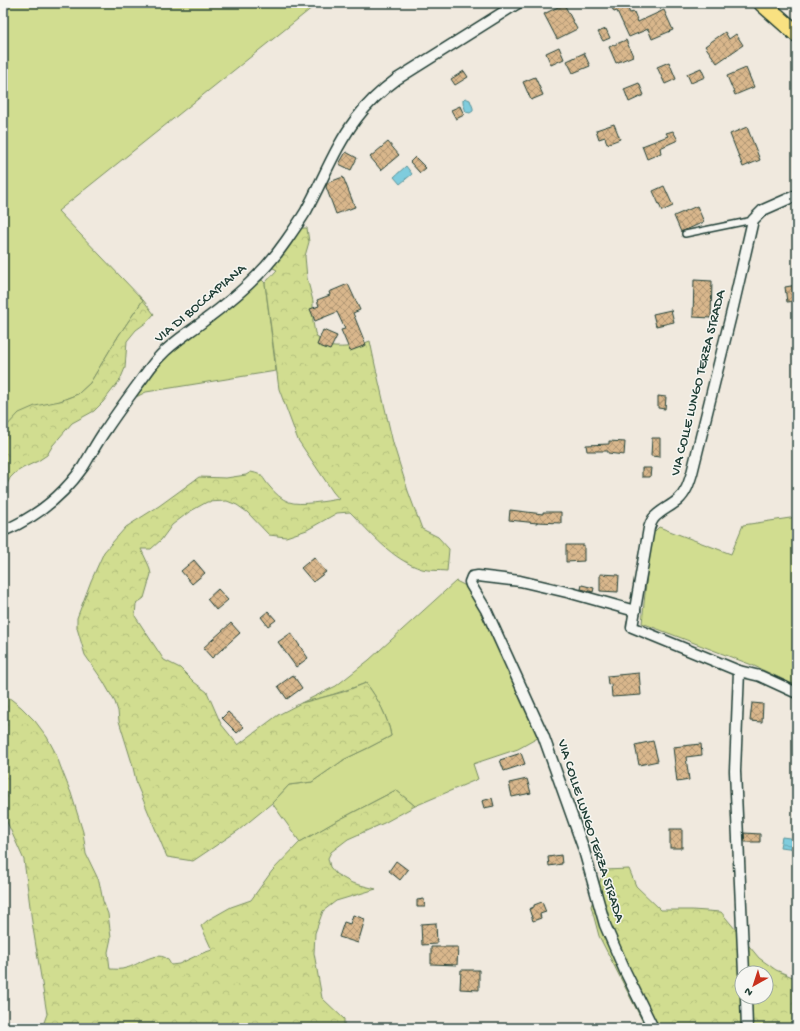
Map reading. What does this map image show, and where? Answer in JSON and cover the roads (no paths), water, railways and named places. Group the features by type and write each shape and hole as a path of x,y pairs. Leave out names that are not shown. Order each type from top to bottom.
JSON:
{"main road":[{"path":"762,3 797,34"}],"street":[{"name":"VIA DI BOCCAPIANA","path":"3,531 38,513 55,499 82,467 107,428 160,356 233,299 252,282 298,224 336,151 355,120 369,104 386,87 397,79 518,3"},
{"path":"752,220 763,210 797,195"},
{"name":"VIA COLLE LUNGO TERZA STRADA","path":"739,671 632,627 649,528 653,520 661,512 678,500 683,494 687,488 692,473 731,315 752,220"},
{"name":"VIA COLLE LUNGO TERZA STRADA","path":"635,611 520,581 478,576 472,577 471,579 471,584 486,610 543,735 583,847 606,925 625,971 653,1028"},
{"path":"744,965 735,771 739,671 760,676 797,693"},
{"path":"746,1005 747,1028"}],"lane":[{"path":"685,234 752,220"}],"water":[{"path":"465,98 470,100 473,108 473,111 470,113 466,112 463,103"},
{"path":"406,166 412,174 400,184 394,177"},
{"path":"782,837 797,839 797,849 780,847"}]}
